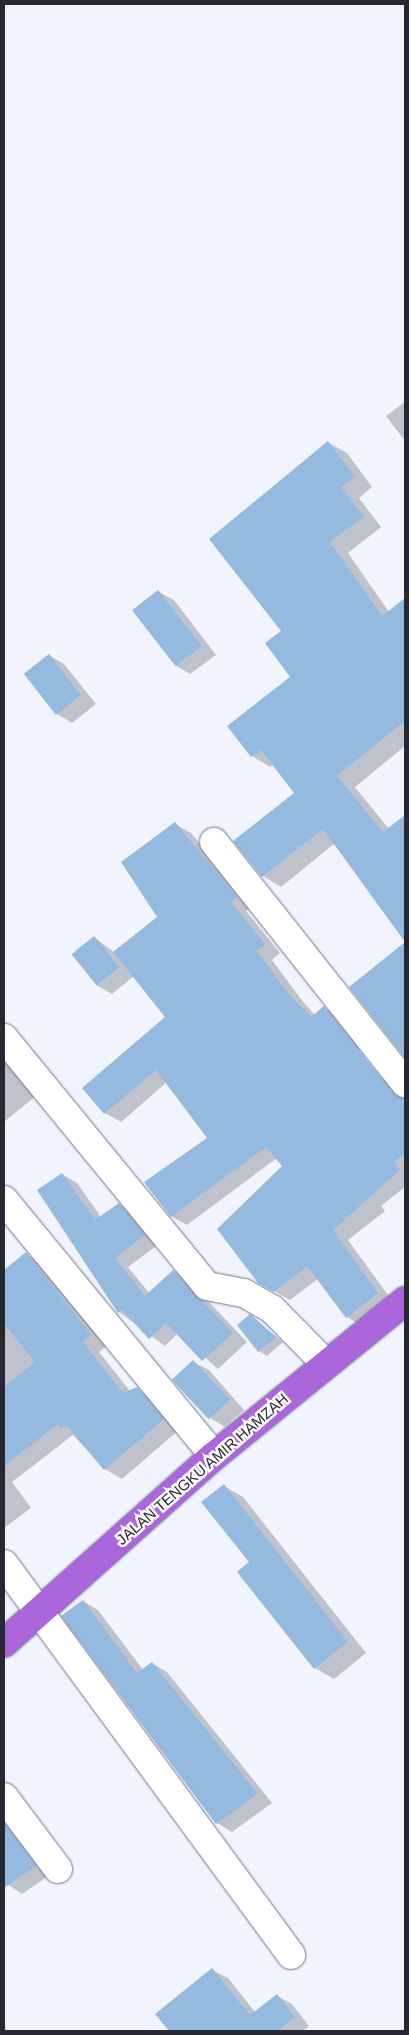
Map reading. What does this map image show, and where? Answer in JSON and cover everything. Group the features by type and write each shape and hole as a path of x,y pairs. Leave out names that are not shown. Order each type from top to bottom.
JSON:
{"highway":[{"name":"JALAN TENGKU AMIR HAMZAH","path":"4,1643 214,1456 405,1301"}],"street":[{"path":"214,842 405,1083"},
{"path":"4,1038 207,1286 244,1293 272,1309 326,1364"},
{"path":"4,1200 214,1456"},
{"path":"4,1564 291,1955"},
{"path":"4,1796 58,1869"}],"building":[{"path":"328,441 355,477 341,487 364,517 330,542 382,616 405,598 405,721 337,776 383,832 405,815 405,942 323,829 262,877 233,841 294,793 261,750 251,757 227,726 290,677 265,643 281,631 209,539"},
{"path":"158,590 202,646 176,666 132,610"},
{"path":"49,654 81,695 56,715 24,674"},
{"path":"175,822 237,897 231,902 265,944 257,951 288,993 311,1017 324,1006 393,1093 405,1098 405,1153 394,1162 400,1170 333,1230 378,1293 346,1318 307,1266 274,1292 258,1283 217,1229 282,1166 266,1147 171,1217 144,1182 207,1138 156,1070 104,1114 82,1088 165,1017 113,952 157,917 121,862"},
{"path":"94,936 119,967 97,985 71,954"},
{"path":"405,942 405,1058 349,987"},
{"path":"62,1173 95,1220 119,1203 145,1235 115,1258 145,1296 173,1270 233,1333 202,1361 166,1323 149,1339 122,1310 118,1313 37,1190"},
{"path":"26,1252 91,1335 83,1342 123,1393 137,1387 164,1419 104,1470 66,1425 61,1429 58,1424 4,1466 4,1387 35,1362 4,1324 4,1270"},
{"path":"250,1314 276,1337 258,1352 237,1325"},
{"path":"193,1360 230,1399 209,1419 172,1380"},
{"path":"224,1484 348,1642 314,1669 237,1572 249,1562 201,1502"},
{"path":"83,1600 137,1673 152,1662 258,1794 216,1824 61,1616"},
{"path":"4,1823 36,1866 4,1888"},
{"path":"212,1968 250,2015 277,1994 295,2017 277,2031 169,2031 155,2014"}]}
